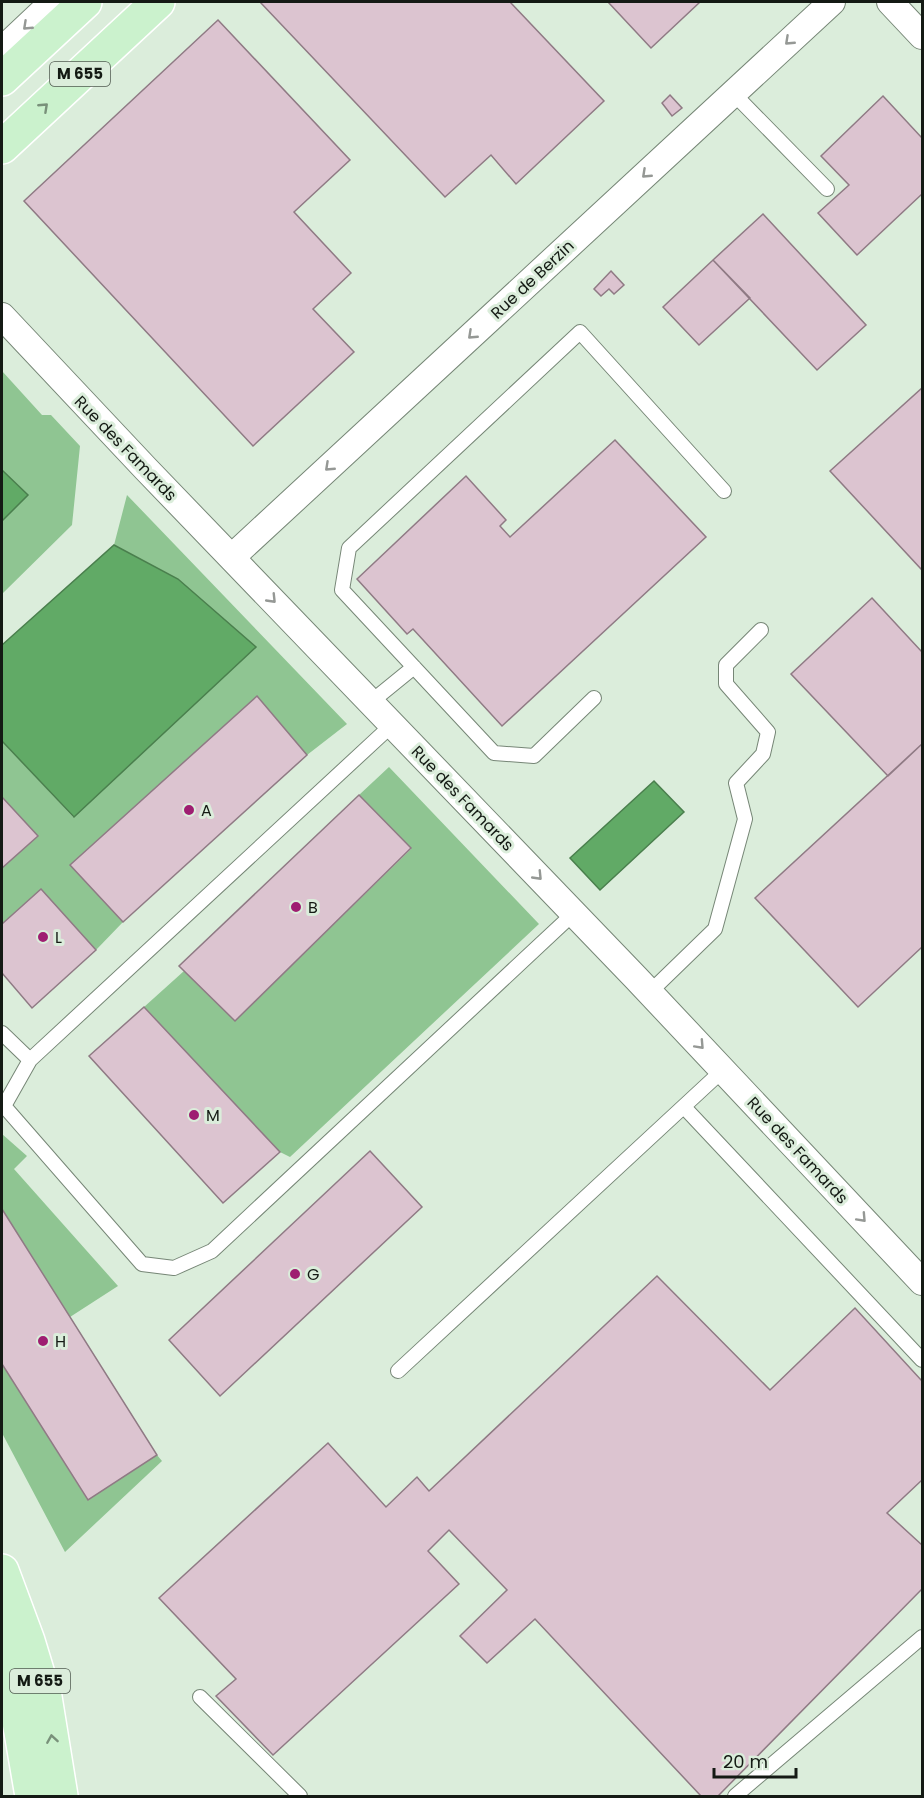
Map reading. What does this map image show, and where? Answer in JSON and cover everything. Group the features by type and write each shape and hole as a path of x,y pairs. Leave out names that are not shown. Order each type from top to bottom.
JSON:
{"main road":[{"name":"M 655","path":"2,79 85,2"},
{"name":"M 655","path":"3,147 158,2"},
{"name":"M 655","path":"2,1571 28,1641 45,1697 61,1797"},
{"name":"M 655","path":"2,1637 32,1797"}],"street":[{"path":"2,50 52,2"},
{"name":"Rue de Berzin","path":"232,557 832,2"},
{"path":"890,2 922,36"},
{"name":"Rue des Famards","path":"3,317 146,469 650,992 922,1282"}],"lane":[{"path":"733,93 827,189"},
{"path":"594,698 534,756 494,753 342,590 349,548 580,332 724,491"},
{"path":"650,992 715,929 745,819 736,783 763,754 768,732 726,684 726,665 761,630"},
{"path":"371,702 414,667"},
{"path":"393,724 30,1060 4,1106 142,1264 174,1268 212,1251 574,913"},
{"path":"2,1033 30,1060"},
{"path":"398,1371 723,1070"},
{"path":"684,1107 922,1360"},
{"path":"735,1797 922,1637"},
{"path":"200,1697 300,1797"}],"shaded area":[{"path":"2,371 42,415 51,415 80,446 72,525 2,594 2,521 28,495 2,470"},
{"path":"2,470 28,495 2,521"},
{"path":"127,495 347,724 307,755 257,696 70,865 123,922 96,950 41,890 2,924 2,868 37,836 2,797 2,741 73,817 256,647 178,579 114,545"},
{"path":"114,545 178,579 256,647 74,817 2,741 2,645"},
{"path":"389,767 539,924 290,1157 280,1152 144,1007 184,971 235,1021 411,849 359,795"},
{"path":"654,781 684,812 600,890 570,858"},
{"path":"2,1134 27,1156 14,1169 118,1286 70,1317 2,1209"},
{"path":"2,1364 87,1499 157,1455 162,1461 65,1552 2,1433"}],"building":[{"path":"260,2 510,2 604,101 516,184 491,155 445,197"},
{"path":"608,2 700,2 651,48"},
{"path":"218,20 350,160 294,212 351,273 313,309 354,352 253,446 24,201"},
{"path":"670,95 682,108 672,116 662,103"},
{"path":"883,96 922,138 922,194 857,255 818,213 849,185 821,156"},
{"path":"763,214 866,325 817,370 713,260"},
{"path":"713,260 750,298 699,345 663,307"},
{"path":"611,271 624,285 614,294 609,289 601,296 594,289"},
{"path":"922,388 922,570 830,471"},
{"path":"615,440 706,537 502,726 413,629 407,634 357,579 466,476 506,520 500,526 510,537"},
{"path":"872,598 922,652 922,744 888,776 791,674"},
{"name":"A","path":"257,696 307,755 123,922 70,865"},
{"path":"922,744 922,947 858,1007 755,898"},
{"name":"B","path":"359,795 411,848 235,1021 179,966"},
{"path":"2,797 38,836 2,868"},
{"name":"L","path":"41,889 96,950 32,1008 2,973 2,924"},
{"name":"M","path":"144,1007 280,1152 223,1203 89,1056"},
{"name":"G","path":"370,1151 422,1207 220,1396 169,1340"},
{"name":"H","path":"2,1209 157,1455 88,1500 2,1364"},
{"path":"657,1276 770,1390 855,1308 922,1381 922,1480 887,1513 922,1545 922,1589 718,1796 701,1796 535,1619 487,1663 460,1636 507,1590 449,1530 428,1551 459,1584 273,1755 216,1696 236,1679 159,1598 328,1443 386,1507 417,1477 429,1491"}],"place":[{"name":"A","path":"189,810"},
{"name":"B","path":"296,907"},
{"name":"L","path":"43,937"},
{"name":"M","path":"194,1115"},
{"name":"G","path":"295,1274"},
{"name":"H","path":"43,1341"}]}
